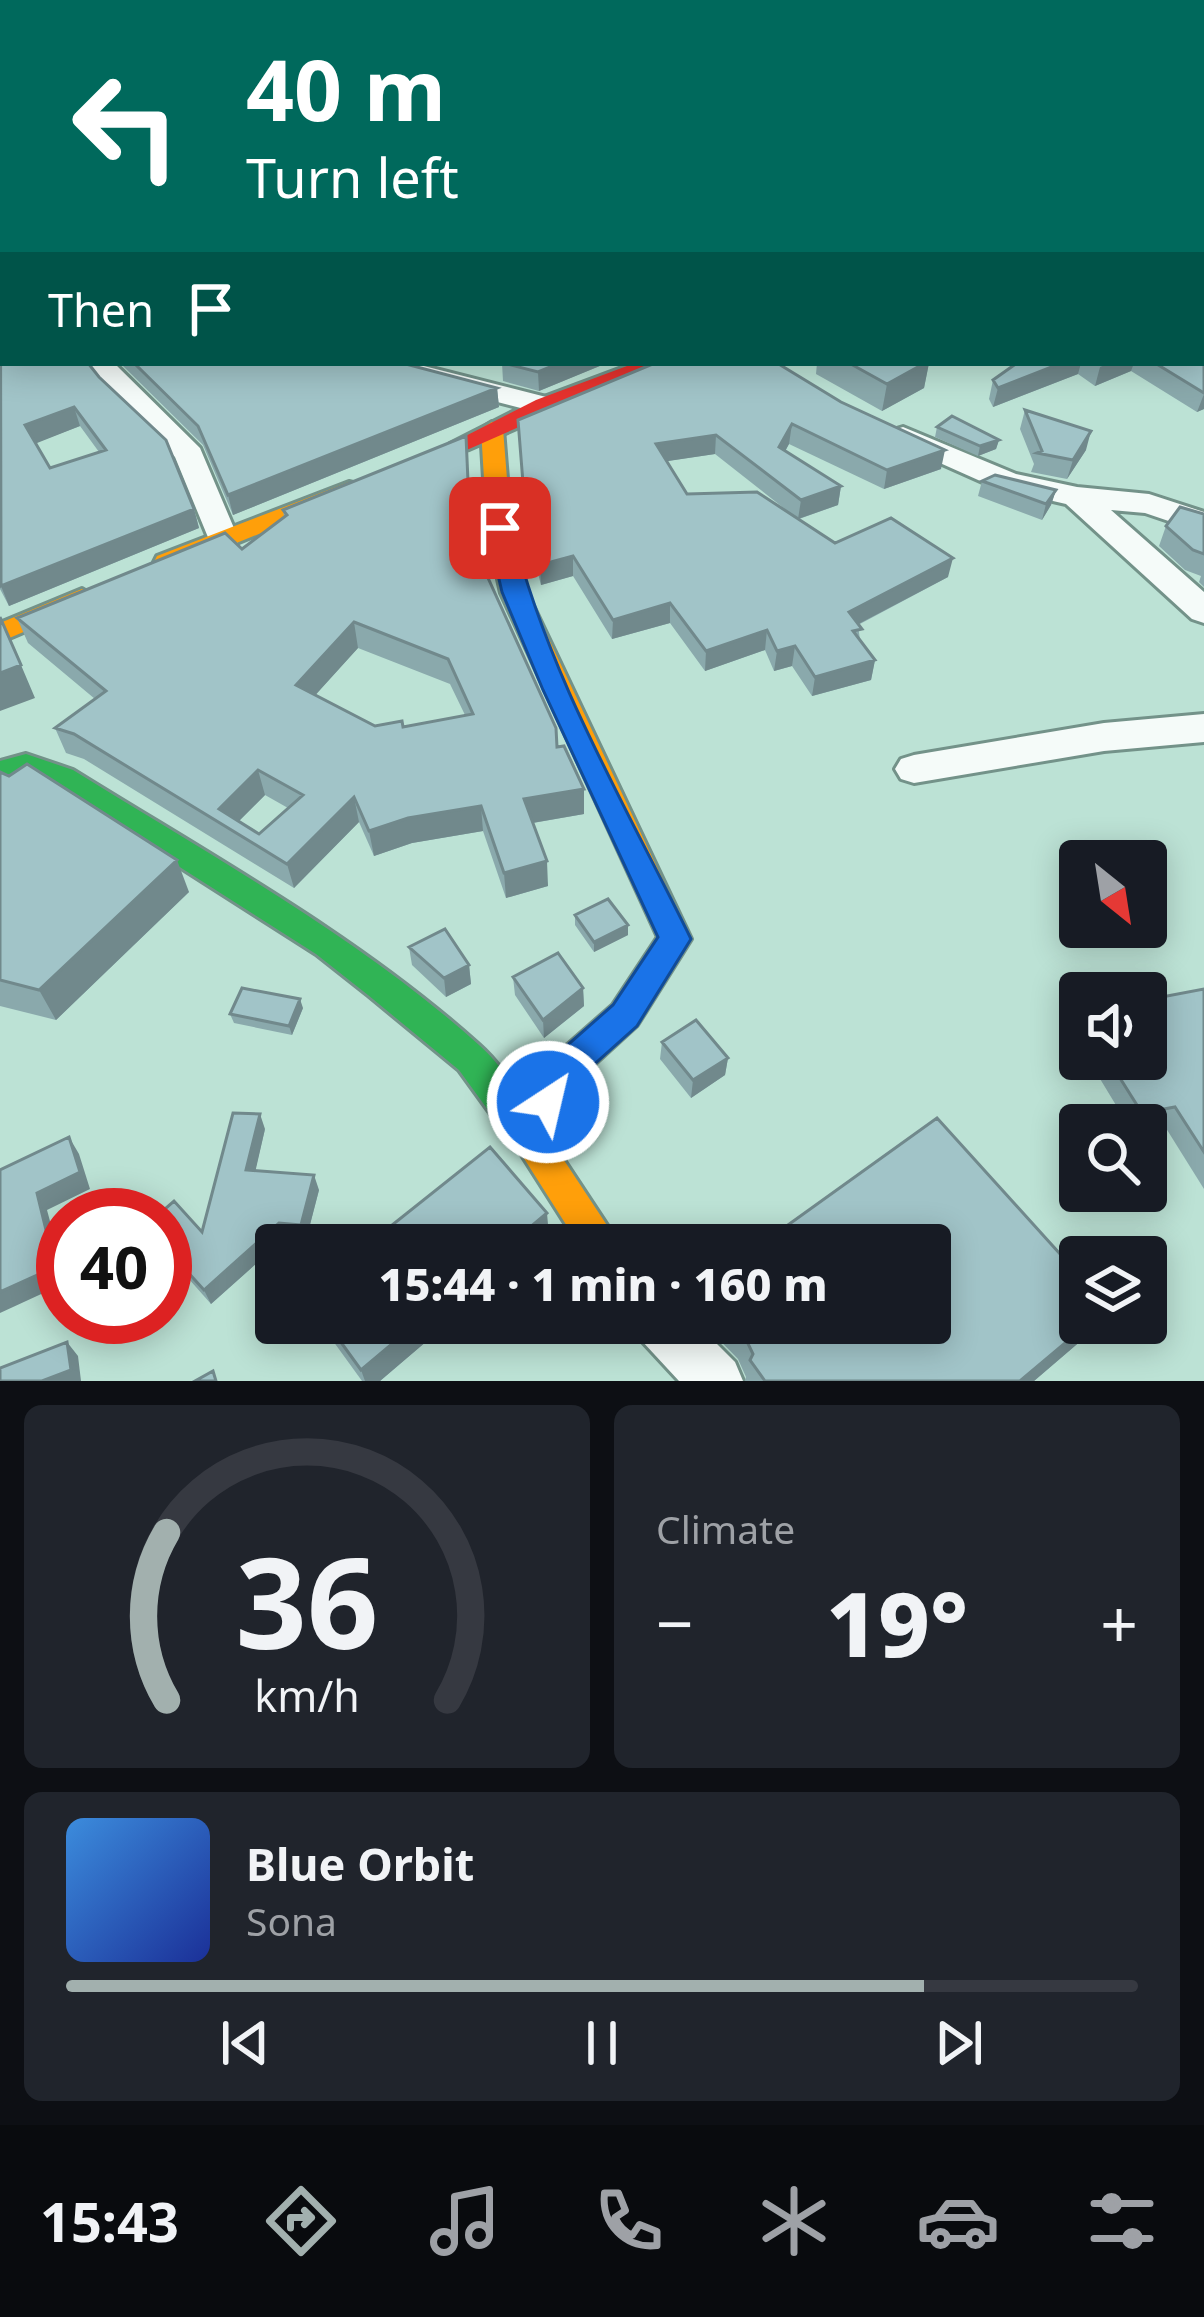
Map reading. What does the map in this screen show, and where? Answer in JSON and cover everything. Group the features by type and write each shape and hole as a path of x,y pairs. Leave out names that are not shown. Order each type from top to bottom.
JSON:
{"street":[{"path":"102,366 189,454 223,540"},
{"path":"391,366 544,405"},
{"path":"428,458 544,405 646,366"},
{"path":"869,419 1006,481 1077,497 1149,504 1204,523"},
{"path":"492,429 500,528 514,592 675,939 625,1015 567,1067 529,1138"},
{"path":"140,573 371,480"},
{"path":"1077,497 1204,611"},
{"path":"0,633 99,589"},
{"path":"914,769 1104,737 1204,728"},
{"path":"0,772 26,765 63,778 327,945 471,1060 587,1224"},
{"path":"680,1344 716,1381"}],"building":[{"path":"1,366 90,366 166,440 194,509 1,586","holes":["74,407 106,450 50,468 25,425"]},
{"path":"137,366 413,366 497,388 228,495 198,426"},
{"path":"515,366 553,366 538,372"},
{"path":"648,366 782,366 841,402 945,450 887,470 792,424 779,447 841,486 801,500 716,435 656,444 687,494 757,492 835,543 891,518 953,558 849,612 862,629 853,631 875,660 815,677 795,646 777,651 767,630 706,651 670,603 613,620 573,556 540,565 525,508 518,420"},
{"path":"854,366 920,366 887,384"},
{"path":"1013,366 1054,366 998,388 993,380"},
{"path":"1160,366 1204,366 1204,393"},
{"path":"1025,410 1091,431 1073,460 1037,453 1042,451"},
{"path":"952,416 999,440 980,446 937,427"},
{"path":"466,436 469,504 484,569 556,728 557,747 564,746 584,789 524,799 547,861 504,873 481,806 408,818 369,831 354,797 287,864 74,734 55,728 106,691 17,618 225,533 242,549 287,515 283,510","holes":["354,622 448,659 473,714 403,727 402,721 375,726 296,685","258,770 303,795 259,834 219,809"]},
{"path":"995,475 1056,490 1046,504 982,481"},
{"path":"1180,507 1204,514 1204,554 1166,526"},
{"path":"0,617 21,665 0,673"},
{"path":"27,764 177,860 39,990 0,980 0,772 9,776"},
{"path":"608,899 628,925 594,942 575,915"},
{"path":"445,929 469,965 444,978 409,947"},
{"path":"558,953 583,988 543,1020 513,977"},
{"path":"242,988 300,999 289,1026 230,1014"},
{"path":"1204,989 1204,1152 1175,1107 1136,1104 1121,1080 1167,1080 1167,996"},
{"path":"696,1020 728,1058 693,1080 662,1042"},
{"path":"233,1113 260,1114 246,1170 314,1175 301,1224 255,1224 255,1244 204,1290 192,1277 192,1221 202,1232"},
{"path":"937,1118 1059,1253 1059,1344 1064,1344 1020,1381 765,1381 750,1360 753,1354 748,1344 951,1344 951,1224 789,1224"},
{"path":"69,1137 80,1172 47,1188 36,1188 36,1276 0,1292 0,1170"},
{"path":"490,1147 547,1213 534,1224 393,1224"},
{"path":"67,1344 71,1370 42,1381 0,1381 0,1368"},
{"path":"342,1344 392,1344 361,1370"},
{"path":"213,1371 216,1381 195,1381"}],"traffic: fast":[{"path":"0,772 26,765 63,778 327,945 471,1059 529,1138"}],"traffic: slow":[{"path":"492,429 499,528 514,593 675,939 625,1015 567,1067 529,1138 587,1224"},
{"path":"166,562 349,489"},
{"path":"0,633 82,597"}],"traffic: jam":[{"path":"461,444 544,405 646,366"}],"route":[{"path":"500,528 514,592 675,939 625,1015 567,1067 548,1102"}]}
